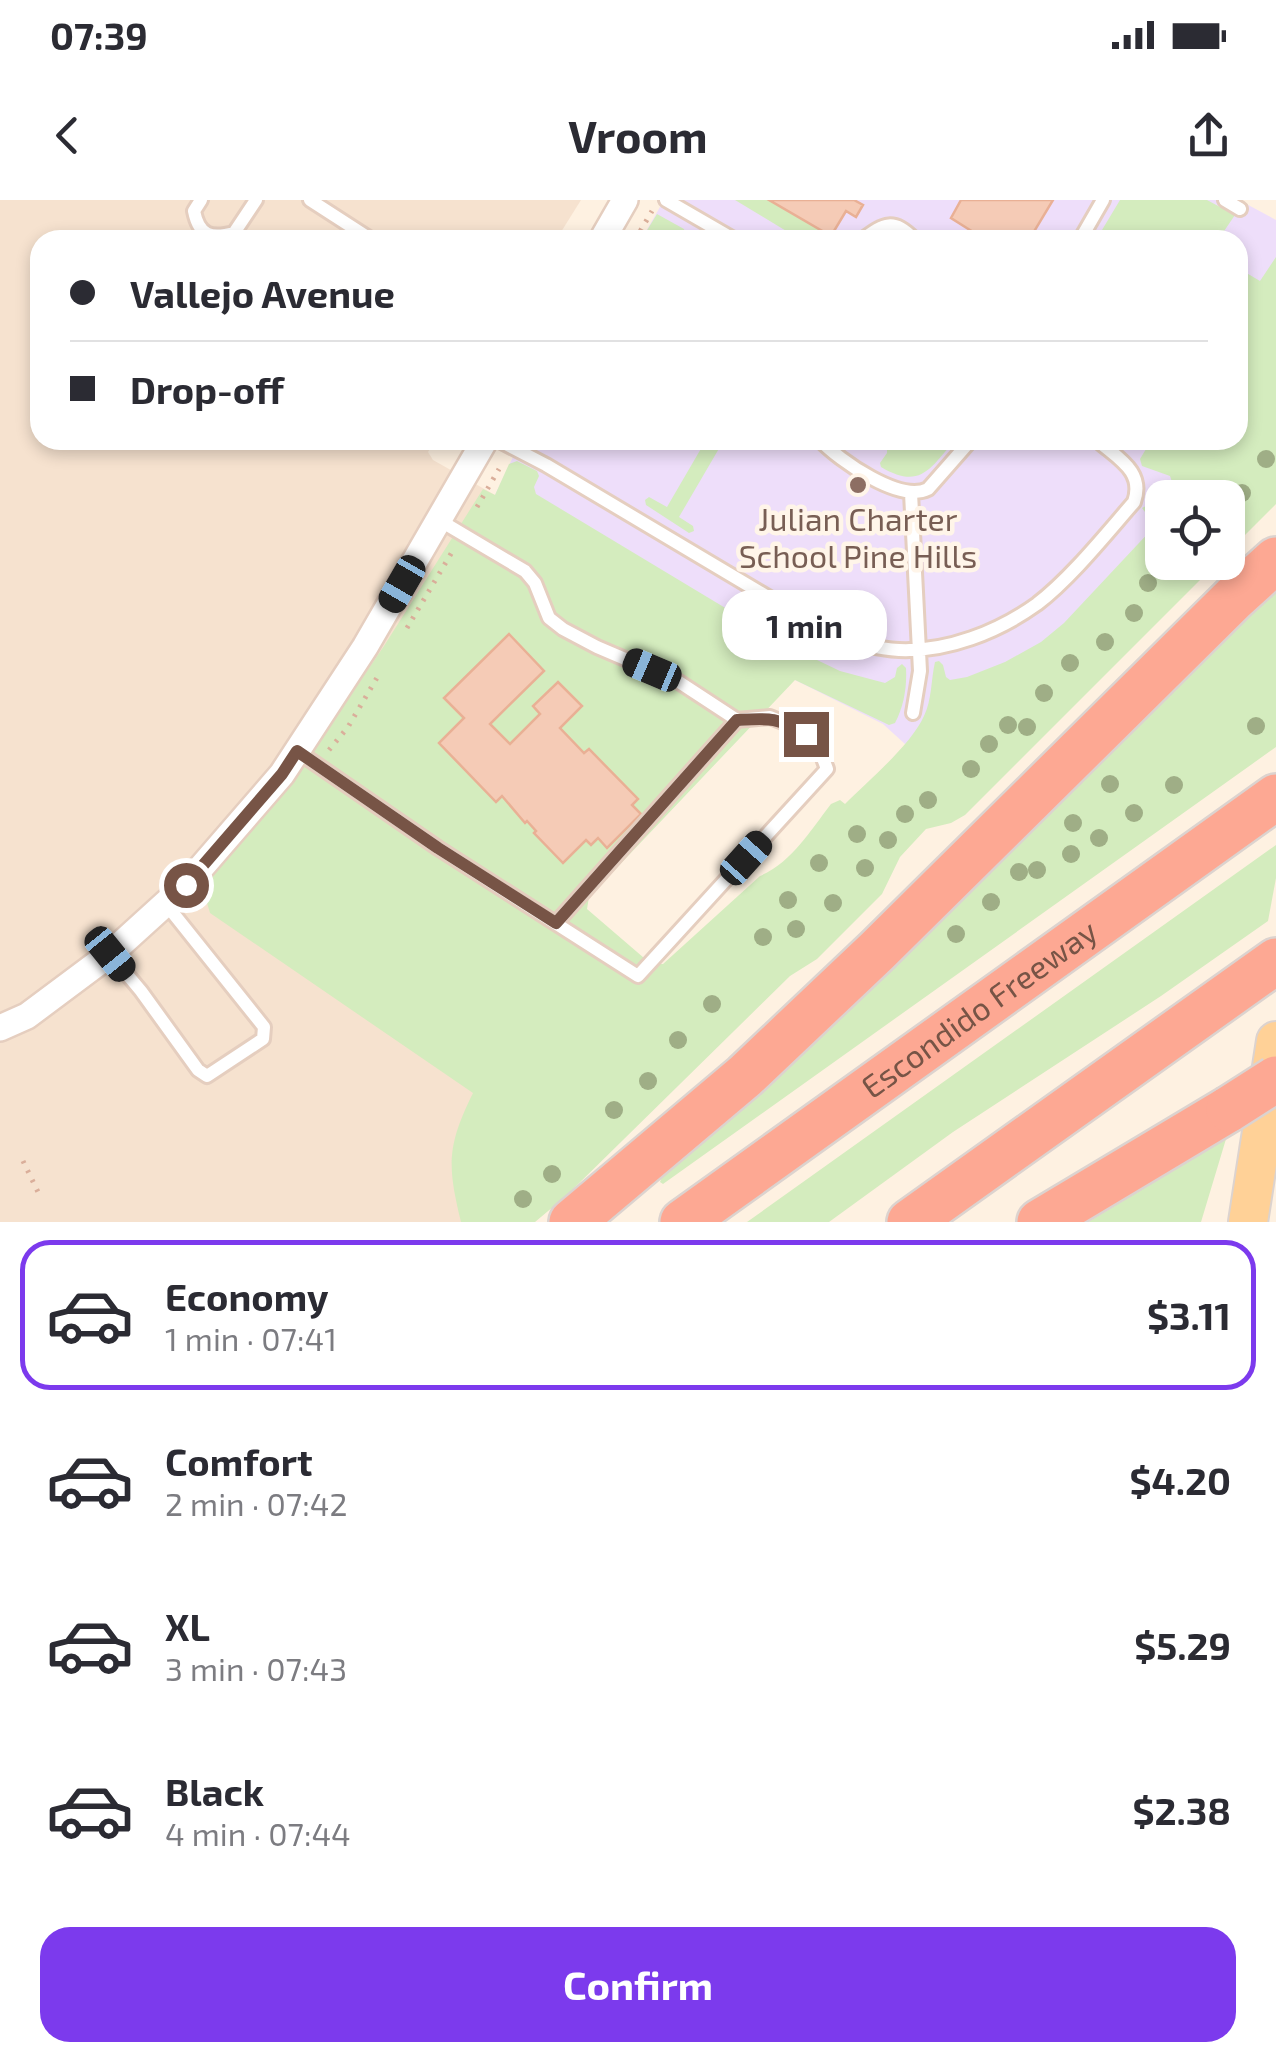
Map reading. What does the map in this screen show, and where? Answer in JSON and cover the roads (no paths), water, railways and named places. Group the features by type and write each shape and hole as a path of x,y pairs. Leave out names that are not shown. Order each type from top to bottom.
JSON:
{"highway":[{"path":"1234,598 1276,534"},
{"path":"572,1222 745,1076 1276,560"},
{"name":"Escondido Freeway","path":"683,1222 1268,803"},
{"path":"910,1222 1259,974"},
{"path":"1040,1222 1276,1080"}],"main road":[{"path":"1248,1222 1276,1040"}],"street":[{"path":"608,230 625,200"},
{"path":"0,1028 26,1016 110,954 186,885 282,774 365,647 479,450"}],"lane":[{"path":"202,200 194,211 197,225 203,230"},
{"path":"236,230 256,200"},
{"path":"310,200 356,230"},
{"path":"666,200 718,230"},
{"path":"1086,230 1102,200"},
{"path":"1225,200 1240,210"},
{"path":"878,230 896,224 903,230"},
{"path":"517,450 830,634 897,650 939,648 979,635 1038,603 1134,502 1138,492 1134,473 1108,450"},
{"path":"832,450 887,486 911,493 928,489 962,450"},
{"path":"911,493 920,671 913,713"},
{"path":"297,751 438,848 638,976 826,770 818,745 785,723 770,717 737,720 679,682 563,629 549,618 535,583 525,571 439,520"},
{"path":"556,923 737,720"},
{"path":"110,954 198,1070 207,1076 262,1040 264,1027 165,904"}],"place":[{"name":"Julian Charter School Pine Hills","path":"858,485"}]}
